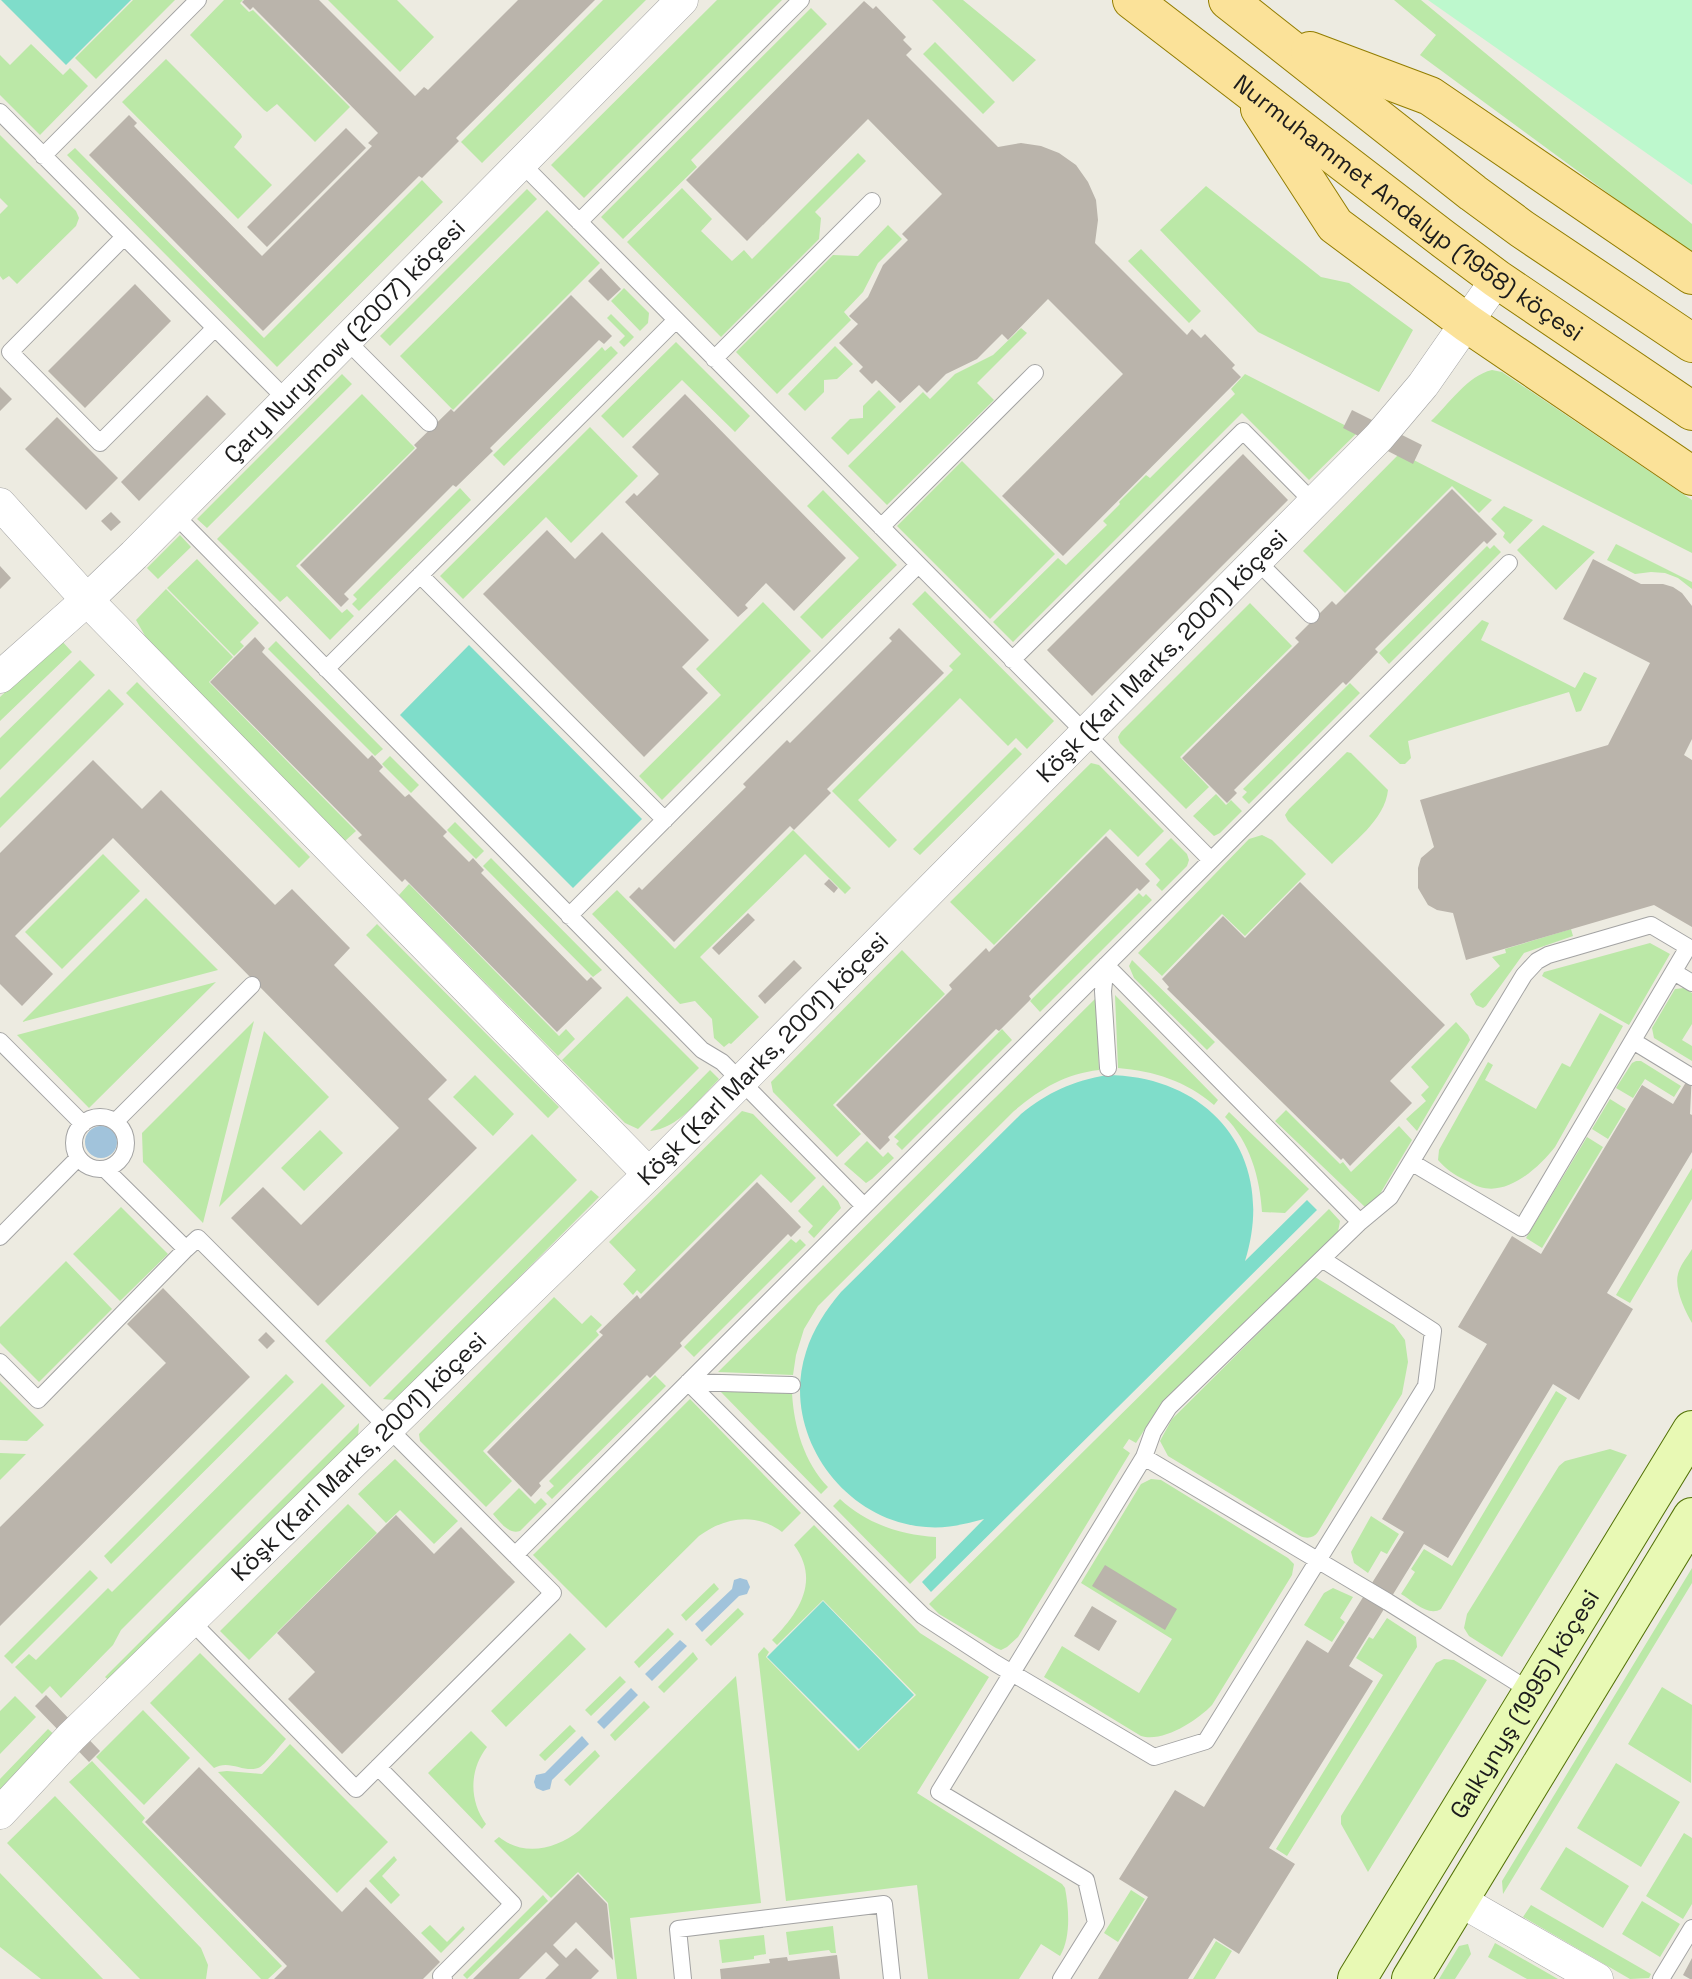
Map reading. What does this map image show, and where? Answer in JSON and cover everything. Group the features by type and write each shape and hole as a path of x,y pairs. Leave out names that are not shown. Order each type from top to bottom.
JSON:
{"main road":[{"name":"Nurmuhammet Andalyp (1958) köçesi","path":"1228,0 1512,222 1692,343"},
{"name":"Nurmuhammet Andalyp (1958) köçesi","path":"1131,1 1497,279 1692,411"},
{"path":"1274,38 1430,96 1692,275"},
{"path":"1243,84 1335,225 1467,323 1692,476"},
{"name":"Galkynyş (1995) köçesi","path":"1357,1979 1692,1430"},
{"name":"Galkynyş (1995) köçesi","path":"1411,1979 1692,1517"}],"street":[{"name":"Çary Nurymow (2007) köçesi","path":"0,677 88,600 682,0"},
{"name":"Köşk (Karl Marks, 2001) köçesi","path":"0,1813 71,1737 649,1174 1314,503 1396,418 1423,385 1497,279"},
{"path":"0,504 88,600 649,1174"},
{"path":"1460,1900 1597,1979"}],"lane":[{"path":"43,156 198,0"},
{"path":"579,222 801,0"},
{"path":"0,113 287,400"},
{"path":"521,163 1211,860"},
{"path":"714,359 872,201"},
{"path":"124,237 10,352 100,443 215,328"},
{"path":"326,669 676,320"},
{"path":"346,340 429,423"},
{"path":"881,527 1035,373"},
{"path":"1012,660 1242,431 1314,503"},
{"path":"174,514 702,1050 722,1062 864,1206"},
{"path":"1257,561 1311,615"},
{"path":"515,1555 1509,563"},
{"path":"569,916 918,565"},
{"path":"419,575 665,820"},
{"path":"1061,1979 1096,1923 1086,1880 939,1792 1144,1457 1156,1426 1169,1407 1360,1222 1390,1197 1411,1162 1524,975 1537,961 1548,955 1651,925 1688,947 1522,1228 1411,1162"},
{"path":"1106,965 1103,991 1108,1068"},
{"path":"1106,965 1360,1222"},
{"path":"1674,972 1692,983"},
{"path":"117,1120 252,985"},
{"path":"1633,1041 1692,1077"},
{"path":"3,1050 83,1124"},
{"path":"105,1169 123,1158 128,1138 117,1120 97,1115 74,1133 78,1158 90,1167 105,1169 187,1249"},
{"path":"0,1237 78,1158"},
{"path":"0,1362 38,1400 198,1238 553,1593 356,1789 190,1620"},
{"path":"688,1382 923,1616 995,1663 1154,1757 1206,1741 1426,1386 1433,1331 1322,1259"},
{"path":"688,1382 792,1385"},
{"path":"1144,1457 1532,1692"},
{"path":"378,1767 513,1904 440,1976 444,1979"},
{"path":"683,1979 678,1929 884,1904 892,1979"},
{"path":"1661,1979 1692,1928"}],"green space":[{"path":"133,0 175,0 96,79 75,58"},
{"path":"224,0 243,0 240,3 249,12 253,10 350,107 315,142 277,104 267,112 264,110 190,35"},
{"path":"328,0 397,0 434,37 400,72"},
{"path":"603,0 646,0 482,163 461,142"},
{"path":"717,0 782,0 584,198 551,165"},
{"path":"932,0 963,0 1036,60 1013,82"},
{"path":"1394,0 1421,0 1692,224 1692,255 1420,55 1436,35"},
{"path":"1428,0 1692,0 1692,185"},
{"path":"811,8 827,24 691,160 697,167 623,239 601,217"},
{"path":"935,42 995,102 983,114 923,54"},
{"path":"31,44 63,75 70,68 88,86 40,135 0,95 0,55 10,65"},
{"path":"166,59 241,134 242,137 234,147 272,185 238,219 122,102"},
{"path":"0,135 76,211 79,218 76,226 17,284 9,276 3,280 0,276 0,214 8,206 0,198"},
{"path":"75,148 264,338 422,180 443,202 277,367 67,155"},
{"path":"858,153 866,161 815,212 821,218 819,239 721,337 627,242 682,188 712,219 701,231 732,261 744,250 752,259"},
{"path":"1206,186 1321,277 1349,283 1413,330 1379,392 1258,332 1160,230"},
{"path":"527,189 537,199 390,346 380,336"},
{"path":"547,210 600,263 453,410 400,356"},
{"path":"888,225 902,239 878,263 863,292 844,312 851,320 777,394 736,352 833,255 858,256"},
{"path":"1141,249 1201,311 1189,323 1128,261"},
{"path":"624,288 649,313 648,323 640,331 611,301"},
{"path":"611,314 634,337 624,347 619,342 625,336 607,318"},
{"path":"1021,328 1027,333 977,383 994,400 887,505 848,466 923,392 930,399 955,374 993,355"},
{"path":"676,342 750,416 735,432 682,380 623,438 601,416"},
{"path":"611,346 618,353 504,466 493,455 602,347 605,351"},
{"path":"835,346 853,364 837,379 824,380 824,392 805,411 788,394"},
{"path":"1492,370 1502,372 1692,500 1692,553 1431,421 1466,384"},
{"path":"342,374 352,384 207,528 197,519"},
{"path":"1245,374 1358,432 1309,480 1242,413 1013,642 993,622 1058,558 1066,565 1107,525 1103,521 1119,502 1146,475 1150,478 1235,394 1231,389"},
{"path":"879,390 896,407 848,455 831,438 850,419 863,418 863,406"},
{"path":"362,394 415,448 296,566 342,613 347,609 354,616 330,640 287,596 280,602 217,539"},
{"path":"590,427 638,476 571,543 546,517 463,599 440,576"},
{"path":"1400,453 1492,500 1479,513 1452,486 1345,593 1303,551"},
{"path":"962,461 1055,554 990,619 897,526"},
{"path":"460,488 471,500 359,611 352,604 357,599 353,595"},
{"path":"823,490 897,565 822,639 800,617 859,558 807,506"},
{"path":"1504,506 1533,520 1510,544 1503,537 1505,533 1491,519"},
{"path":"1543,525 1595,552 1556,590 1517,550"},
{"path":"180,535 191,547 158,579 147,568"},
{"path":"1616,544 1692,582 1692,589 1678,578 1665,573 1635,574 1607,560"},
{"path":"1494,545 1501,552 1389,664 1379,653 1487,546 1490,549"},
{"path":"197,559 259,623 240,642 244,646 234,656 167,588"},
{"path":"166,589 233,657 209,682 356,831 345,841 148,641 136,620"},
{"path":"925,591 1054,721 1027,749 1016,738 1008,746 960,698 858,800 897,840 889,848 832,791 953,670 949,666 961,654 912,604"},
{"path":"763,602 811,651 662,800 639,776 721,695 696,669"},
{"path":"1250,603 1292,646 1180,757 1209,787 1186,809 1120,743 1118,737"},
{"path":"1482,620 1489,623 1481,640 1575,688 1584,672 1597,678 1581,711 1576,712 1569,692 1408,741 1411,758 1405,764 1400,764 1369,736"},
{"path":"60,639 72,652 0,721 0,697"},
{"path":"276,641 383,749 375,756 268,649"},
{"path":"80,660 95,675 0,770 0,738"},
{"path":"137,682 310,857 299,868 126,693"},
{"path":"1350,683 1360,693 1249,804 1242,797 1247,792 1243,789"},
{"path":"109,689 124,704 0,828 0,798"},
{"path":"1015,747 1022,754 920,855 913,849"},
{"path":"1347,752 1388,790 1386,801 1374,821 1332,864 1285,815"},
{"path":"390,756 419,785 411,793 382,764"},
{"path":"1091,763 1099,765 1164,831 1138,857 1110,829 994,945 950,902"},
{"path":"1216,794 1226,805 1231,800 1242,811 1214,836 1193,816"},
{"path":"455,822 484,851 476,859 447,830"},
{"path":"793,830 851,888 845,894 805,854 700,957 759,1017 731,1044 724,1047 714,1038 712,1019 695,1001 680,1004 592,914 617,890 675,949"},
{"path":"1262,835 1272,840 1306,874 1245,936 1222,914 1162,976 1138,953 1249,839"},
{"path":"1171,838 1187,854 1189,860 1187,866 1162,891 1156,885 1160,880 1145,864"},
{"path":"103,854 140,891 62,969 25,932"},
{"path":"491,858 602,970 593,977 483,866"},
{"path":"409,884 559,1036 566,1029 575,1039 558,1056 399,895"},
{"path":"1139,893 1143,897 1146,894 1152,900 1040,1012 1030,1001"},
{"path":"146,898 218,970 22,1022"},
{"path":"377,924 559,1107 548,1118 366,935"},
{"path":"1571,929 1573,936 1524,953 1486,1006 1483,1008 1476,1005 1470,994 1500,966 1492,957 1506,953 1505,949"},
{"path":"1650,943 1670,954 1629,1025 1542,976 1544,972"},
{"path":"902,950 945,994 833,1105 861,1134 837,1157 773,1092 771,1082"},
{"path":"1132,960 1215,1042 1207,1050 1134,978 1129,966"},
{"path":"216,982 89,1108 17,1035"},
{"path":"1684,988 1692,993 1692,1024 1682,1040 1692,1046 1692,1061 1654,1038 1652,1028 1675,989"},
{"path":"1115,995 1218,1100 1214,1105 1169,1079 1118,1068"},
{"path":"627,996 699,1068 638,1129 625,1123 562,1060"},
{"path":"1096,998 1099,1070 1075,1075 1054,1084 1014,1111 818,1306 804,1329 793,1375 718,1372"},
{"path":"1600,1013 1623,1026 1555,1147 1541,1163 1512,1184 1491,1189 1478,1186 1450,1172 1438,1160 1439,1150 1488,1062 1493,1065 1485,1080 1536,1109 1562,1063 1570,1067"},
{"path":"254,1021 203,1223 143,1162 142,1133"},
{"path":"1456,1022 1470,1040 1417,1131 1406,1119 1426,1101 1421,1095 1429,1087 1411,1067"},
{"path":"1002,1029 1012,1040 902,1150 896,1144 899,1141 894,1137"},
{"path":"264,1031 329,1097 219,1207"},
{"path":"1636,1061 1641,1061 1681,1086 1674,1097 1645,1079 1633,1098 1616,1088"},
{"path":"710,1070 719,1079 696,1103 670,1125 650,1131"},
{"path":"475,1075 514,1114 493,1136 453,1097"},
{"path":"1610,1099 1626,1109 1608,1139 1592,1129"},
{"path":"1286,1110 1351,1172 1399,1126 1412,1140 1374,1204 1366,1208 1275,1121"},
{"path":"742,1111 753,1114 816,1178 791,1203 761,1174 641,1294 637,1290 633,1295 623,1284 636,1270 609,1242"},
{"path":"1229,1112 1309,1189 1285,1213 1262,1212 1252,1161 1241,1138 1225,1117"},
{"path":"320,1130 343,1153 304,1191 281,1168"},
{"path":"532,1134 577,1180 370,1387 325,1341"},
{"path":"1587,1137 1603,1147 1542,1248 1526,1238"},
{"path":"867,1141 883,1157 888,1152 894,1158 866,1183 844,1164"},
{"path":"1692,1168 1692,1199 1630,1303 1616,1295"},
{"path":"823,1185 841,1208 814,1238 808,1232 813,1226 798,1211"},
{"path":"591,1190 599,1197 400,1397 393,1400 383,1399"},
{"path":"121,1207 168,1254 120,1301 73,1254"},
{"path":"1329,1209 1340,1221 1338,1232 1155,1413 1136,1443 1129,1439 1123,1448 1130,1453 1018,1637 1001,1650 939,1614 929,1604"},
{"path":"791,1239 796,1243 800,1239 806,1245 694,1357 684,1347"},
{"path":"1692,1249 1692,1323 1681,1299 1677,1280 1680,1267"},
{"path":"66,1261 112,1309 39,1382 0,1343 0,1327"},
{"path":"1315,1277 1394,1325 1405,1340 1408,1362 1402,1394 1318,1532 1308,1538 1300,1536 1168,1456 1160,1441 1172,1419"},
{"path":"554,1297 582,1324 591,1315 602,1325 596,1331 599,1335 483,1451 512,1481 486,1507 420,1441 419,1434"},
{"path":"286,1374 294,1382 111,1564 104,1556"},
{"path":"655,1375 666,1386 552,1499 546,1493 554,1486 549,1481"},
{"path":"0,1381 44,1425 27,1441 0,1440"},
{"path":"322,1383 345,1406 121,1630 113,1645 61,1698 50,1686 42,1694 15,1667 29,1654 36,1660 108,1588 112,1592"},
{"path":"719,1390 792,1393 795,1419 802,1443 813,1467 828,1487 821,1494"},
{"path":"1556,1391 1567,1398 1441,1609 1426,1610 1401,1594 1415,1572 1411,1569 1424,1549 1452,1566"},
{"path":"690,1399 801,1513 782,1532 751,1519 730,1521 709,1530 699,1536 606,1628 533,1555"},
{"path":"359,1423 358,1437 113,1684 105,1677"},
{"path":"1610,1449 1627,1455 1502,1657 1469,1636 1464,1628 1467,1614 1559,1466 1565,1461"},
{"path":"0,1453 26,1454 0,1480"},
{"path":"395,1459 458,1521 434,1544 400,1510 386,1523 358,1494"},
{"path":"1151,1479 1161,1480 1294,1564 1292,1575 1212,1705 1180,1729 1150,1737 1141,1736 1044,1677 1062,1646 1139,1693 1172,1639 1081,1583 1141,1484"},
{"path":"519,1488 535,1504 541,1498 547,1504 516,1532 505,1527 493,1514"},
{"path":"840,1499 861,1515 885,1527 936,1537 936,1558 910,1584 833,1506"},
{"path":"348,1504 377,1533 249,1660 220,1631"},
{"path":"1371,1516 1399,1534 1387,1554 1381,1551 1368,1573 1354,1563 1351,1552"},
{"path":"814,1525 920,1633 989,1677 917,1793 1065,1888 1068,1914 1064,1949 1060,1956 1041,1944 1019,1979 928,1979 917,1885 786,1901 758,1654 764,1647 769,1652 766,1657 858,1751 916,1695 823,1600 777,1645 772,1640 798,1608 803,1596 806,1571 794,1545"},
{"path":"1692,1568 1692,1583 1503,1894 1502,1881"},
{"path":"90,1570 98,1578 12,1664 4,1656"},
{"path":"714,1583 719,1589 686,1621 681,1615"},
{"path":"1333,1588 1353,1597 1340,1618 1345,1622 1332,1642 1304,1625 1324,1593"},
{"path":"738,1608 744,1614 711,1646 705,1640"},
{"path":"1387,1618 1416,1637 1417,1647 1287,1856 1276,1849 1383,1675 1356,1658 1369,1637 1373,1639"},
{"path":"668,1628 674,1634 639,1668 634,1662"},
{"path":"570,1633 586,1649 506,1727 491,1711"},
{"path":"693,1652 698,1659 664,1693 658,1687"},
{"path":"200,1653 286,1739 258,1768 225,1765 214,1768 150,1703"},
{"path":"1444,1659 1454,1660 1487,1680 1368,1872 1341,1824 1341,1816 1436,1663"},
{"path":"620,1676 626,1682 591,1716 585,1710"},
{"path":"736,1676 761,1903 630,1918 637,1979 617,1979 608,1903 578,1872 551,1898 494,1841 499,1837 519,1847 540,1848 560,1842 579,1831"},
{"path":"1662,1687 1692,1705 1691,1783 1628,1744"},
{"path":"15,1696 36,1717 0,1754 0,1711"},
{"path":"644,1701 650,1707 615,1741 610,1735"},
{"path":"143,1710 190,1758 144,1805 96,1757"},
{"path":"570,1725 576,1731 545,1761 539,1755"},
{"path":"48,1729 56,1736 0,1793 0,1779"},
{"path":"471,1731 487,1747 477,1765 473,1786 476,1806 486,1824 482,1829 428,1773"},
{"path":"290,1744 388,1842 337,1893 218,1772 262,1774"},
{"path":"595,1750 600,1756 570,1786 564,1780"},
{"path":"92,1761 145,1818 142,1822 282,1966 268,1979 261,1979 69,1782"},
{"path":"1616,1763 1680,1802 1641,1867 1577,1828"},
{"path":"55,1796 201,1948 208,1965 206,1979 140,1979 7,1843"},
{"path":"1684,1833 1692,1838 1692,1904 1683,1919 1646,1896"},
{"path":"1566,1847 1629,1886 1603,1928 1540,1889"},
{"path":"394,1856 397,1860 382,1876 400,1895 391,1904 369,1881"},
{"path":"0,1873 103,1979 41,1979 0,1947"},
{"path":"1131,1890 1145,1899 1118,1942 1104,1933"},
{"path":"543,1895 548,1901 467,1979 463,1975"},
{"path":"1642,1901 1680,1924 1660,1957 1622,1934"},
{"path":"1531,1905 1651,1974 1649,1978 1630,1979 1523,1917"},
{"path":"430,1925 447,1942 463,1926 465,1929 441,1953 421,1933"},
{"path":"833,1926 836,1953 829,1950 789,1955 786,1932"},
{"path":"764,1935 766,1954 754,1956 754,1959 722,1963 719,1940"},
{"path":"1216,1941 1232,1951 1215,1979 1193,1979"},
{"path":"1495,1943 1558,1979 1527,1979 1488,1957"},
{"path":"1468,1944 1471,1954 1455,1979 1439,1979 1459,1946"}],"shaded area":[{"path":"1,0 131,0 66,65"},
{"path":"469,645 642,819 573,888 400,715"},
{"path":"1107,1075 1145,1079 1178,1090 1206,1107 1228,1130 1243,1158 1252,1189 1253,1224 1245,1261 1307,1200 1317,1210 931,1592 922,1582 984,1519 941,1527 896,1521 868,1508 844,1490 825,1467 810,1441 802,1412 800,1382 806,1352 820,1320 841,1292 1021,1114 1061,1088"},
{"path":"101,1126 112,1131 117,1142 112,1153 101,1158 90,1153 85,1142 90,1131"},
{"path":"734,1580 747,1580 750,1587 747,1594 739,1596 702,1632 695,1624 732,1589"},
{"path":"823,1601 914,1695 859,1749 767,1657"},
{"path":"680,1640 687,1646 652,1681 645,1674"},
{"path":"631,1688 638,1695 604,1729 597,1722"},
{"path":"582,1736 589,1744 552,1780 550,1789 543,1791 536,1788 536,1775 545,1773"}],"building":[{"path":"319,0 415,96 424,87 428,90 518,0 595,0 456,138 459,141 422,178 419,176 263,331 89,155 129,115 137,123 134,126 262,256 372,146 368,143 378,133 253,7 250,10 242,2"},
{"path":"864,1 873,9 876,6 906,37 903,40 912,49 906,55 998,147 1021,143 1041,146 1059,153 1076,165 1096,200 1098,220 1095,243 1187,335 1192,329 1201,338 1205,334 1235,365 1232,368 1241,377 1063,556 1002,496 1123,374 1048,299 1008,340 1002,334 977,359 946,374 927,393 919,385 900,403 876,380 872,384 859,371 863,367 839,343 858,324 849,316 868,297 883,265 908,240 902,234 942,194 868,119 747,241 686,180"},
{"path":"346,128 366,148 267,247 247,227"},
{"path":"601,268 621,289 608,301 588,281"},
{"path":"135,284 171,321 85,408 48,371"},
{"path":"571,295 612,336 604,344 599,340 490,448 493,451 456,487 453,485 344,594 349,599 341,607 300,565 417,448 414,445 451,409 454,412"},
{"path":"0,387 12,399 0,411"},
{"path":"685,394 846,558 794,611 766,583 745,605 748,608 738,617 625,502 634,493 637,496 659,474 632,447"},
{"path":"207,395 226,414 139,501 121,482"},
{"path":"1352,410 1422,445 1413,464 1343,428"},
{"path":"57,417 118,478 86,510 25,449"},
{"path":"1243,454 1288,500 1092,696 1047,650"},
{"path":"1452,489 1497,534 1487,544 1484,541 1375,649 1378,652 1346,685 1343,682 1234,790 1237,793 1227,803 1182,758 1299,642 1295,638 1332,601 1336,605"},
{"path":"111,512 121,522 111,531 101,521"},
{"path":"547,530 575,559 602,532 709,640 682,667 708,693 644,757 483,594"},
{"path":"1593,559 1641,584 1673,587 1682,593 1692,606 1692,739 1684,755 1692,760 1692,927 1654,905 1466,960 1453,913 1428,905 1418,888 1421,858 1434,847 1420,800 1608,745 1650,663 1563,619"},
{"path":"0,566 11,578 0,589"},
{"path":"899,628 944,673 827,789 831,793 794,830 790,826 674,942 629,897 639,887 642,890 746,787 743,784 787,740 790,743 892,641 889,638"},
{"path":"255,637 265,648 262,652 368,759 372,755 383,767 379,771 405,797 409,794 447,832 443,836 469,862 473,858 484,870 481,873 587,981 591,977 602,988 557,1032 405,879 402,882 358,838 362,835 210,682"},
{"path":"93,760 142,809 161,790 275,905 292,889 350,948 334,965 447,1080 428,1099 477,1148 318,1306 231,1218 263,1187 301,1225 399,1128 113,838 15,936 53,974 22,1006 0,984 0,853"},
{"path":"1106,836 1150,881 1140,891 1137,888 1029,996 1031,999 999,1031 996,1029 888,1137 890,1140 880,1150 836,1105 952,989 949,985 986,948 989,952"},
{"path":"829,879 838,888 834,893 824,884"},
{"path":"1300,882 1445,1025 1390,1081 1412,1103 1350,1166 1167,989 1169,987 1162,979 1223,916 1245,938"},
{"path":"748,913 755,920 719,955 712,948"},
{"path":"794,960 802,968 765,1004 758,996"},
{"path":"1692,1072 1692,1152 1607,1293 1633,1309 1579,1400 1553,1384 1448,1558 1424,1544 1349,1666 1373,1681 1269,1848 1295,1864 1239,1954 1214,1938 1188,1979 1098,1979 1148,1897 1119,1879 1175,1790 1204,1807 1307,1640 1328,1653 1404,1532 1382,1519 1487,1344 1458,1327 1512,1236 1541,1254 1642,1085 1673,1104"},
{"path":"757,1182 801,1227 791,1237 788,1234 680,1343 682,1346 650,1378 647,1375 539,1483 541,1486 531,1497 487,1452 603,1335 599,1332 637,1295 640,1299"},
{"path":"163,1288 250,1377 0,1626 0,1527 166,1363 127,1324"},
{"path":"266,1332 275,1341 267,1349 258,1340"},
{"path":"396,1515 434,1554 461,1527 515,1582 342,1754 288,1699 315,1672 277,1633"},
{"path":"1105,1565 1177,1609 1165,1630 1092,1586"},
{"path":"1092,1606 1117,1621 1099,1651 1074,1636"},
{"path":"46,1695 100,1751 89,1762 35,1706"},
{"path":"199,1767 342,1912 366,1887 440,1962 423,1979 274,1979 287,1966 145,1822"},
{"path":"578,1874 607,1904 613,1960 576,1922 553,1945 566,1958 576,1948 599,1971 591,1979 545,1979 559,1965 546,1952 519,1979 473,1979"},
{"path":"837,1955 840,1979 721,1979 720,1969 770,1963 769,1959 787,1957 788,1961"},
{"path":"1692,1958 1692,1979 1690,1979 1683,1975"}]}
